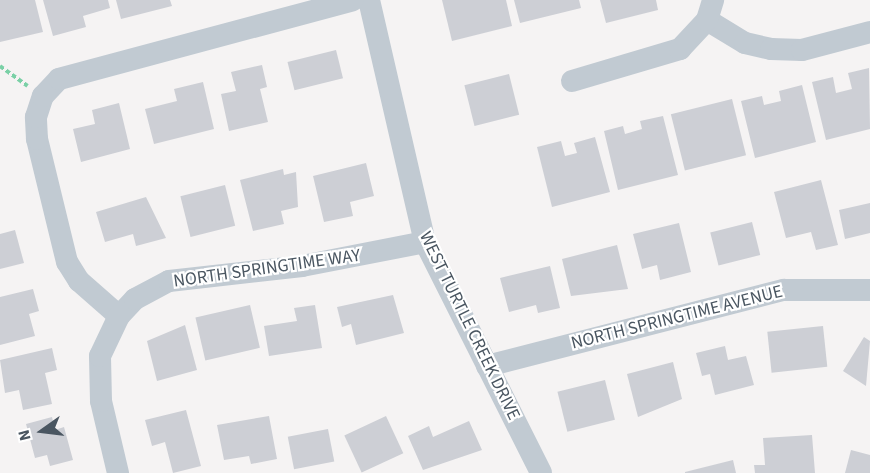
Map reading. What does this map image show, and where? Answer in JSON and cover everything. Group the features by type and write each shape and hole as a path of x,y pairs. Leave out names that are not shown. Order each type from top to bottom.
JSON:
{"street":[{"path":"118,473 98,379 107,336 119,316 67,262 37,140 36,117 44,96 59,79 353,0"},
{"name":"WEST TURTLE CREEK DRIVE","path":"369,0 425,242 537,472"},
{"path":"572,81 680,49 710,10 745,43 771,49 802,50 870,32"},
{"name":"NORTH SPRINGTIME WAY","path":"119,316 135,299 168,281 302,266 425,242"},
{"name":"NORTH SPRINGTIME AVENUE","path":"487,366 783,290 870,290"}],"path":[{"path":"0,66 44,96"}],"building":[{"path":"0,0 35,0 43,32 0,42"},
{"path":"43,0 108,0 110,8 83,16 86,27 53,36"},
{"path":"116,0 170,0 172,6 121,19"},
{"path":"442,0 506,0 512,26 452,41"},
{"path":"514,0 579,0 581,8 520,23"},
{"path":"600,0 656,0 658,10 606,23"},
{"path":"336,50 343,78 295,90 287,62"},
{"path":"262,65 267,87 260,89 268,122 229,131 221,94 236,91 231,72"},
{"path":"869,68 870,129 826,140 812,82 833,77 836,93 852,89 848,73"},
{"path":"509,74 519,115 475,126 464,85"},
{"path":"203,82 214,129 154,144 145,109 177,101 174,89"},
{"path":"802,85 816,142 755,158 741,101 762,96 764,105 781,101 779,91"},
{"path":"732,99 746,155 685,171 671,114"},
{"path":"119,103 130,149 81,162 73,129 95,124 92,110"},
{"path":"663,116 678,175 618,190 604,131 623,126 625,134 642,129 640,121"},
{"path":"595,137 610,192 552,207 537,147 561,141 565,156 577,153 574,143"},
{"path":"366,163 374,196 350,202 353,216 324,222 313,176"},
{"path":"283,169 284,175 296,172 298,207 281,211 284,224 253,231 240,180"},
{"path":"821,180 838,245 816,250 811,232 786,238 774,192"},
{"path":"225,185 235,226 191,237 180,196"},
{"path":"146,197 166,238 136,246 133,234 105,242 96,212"},
{"path":"870,203 870,233 845,239 839,210"},
{"path":"752,222 760,255 719,265 710,232"},
{"path":"679,223 691,272 660,280 657,265 642,269 633,234"},
{"path":"15,230 24,263 0,269 0,234"},
{"path":"617,245 628,289 571,296 562,259"},
{"path":"550,266 560,308 538,313 536,305 509,312 500,278"},
{"path":"33,289 39,311 29,314 35,336 0,345 0,297"},
{"path":"393,295 404,333 356,345 351,324 342,327 337,307"},
{"path":"250,305 260,348 205,360 195,318"},
{"path":"315,305 322,348 269,356 264,326 297,321 294,308"},
{"path":"185,325 197,370 157,381 147,341"},
{"path":"823,326 827,367 772,373 767,332"},
{"path":"864,337 870,341 866,386 843,371"},
{"path":"725,346 728,360 746,356 754,385 715,395 710,374 702,376 696,353"},
{"path":"52,348 57,370 45,373 52,404 23,410 19,390 5,393 0,360"},
{"path":"673,362 682,399 638,417 627,374"},
{"path":"605,380 615,420 567,432 557,392"},
{"path":"186,410 201,466 173,473 165,442 152,446 145,420"},
{"path":"269,416 277,459 251,464 249,456 224,460 217,425"},
{"path":"386,416 403,453 362,473 344,435"},
{"path":"52,417 55,430 64,427 73,460 50,466 47,455 35,458 26,424"},
{"path":"469,421 482,450 423,470 408,436 429,426 433,437"},
{"path":"328,429 334,461 294,469 288,437"},
{"path":"812,435 815,473 755,473 754,465 765,465 763,438"},
{"path":"851,450 870,455 870,473 845,473"},
{"path":"733,460 736,473 685,473 685,472"}]}
